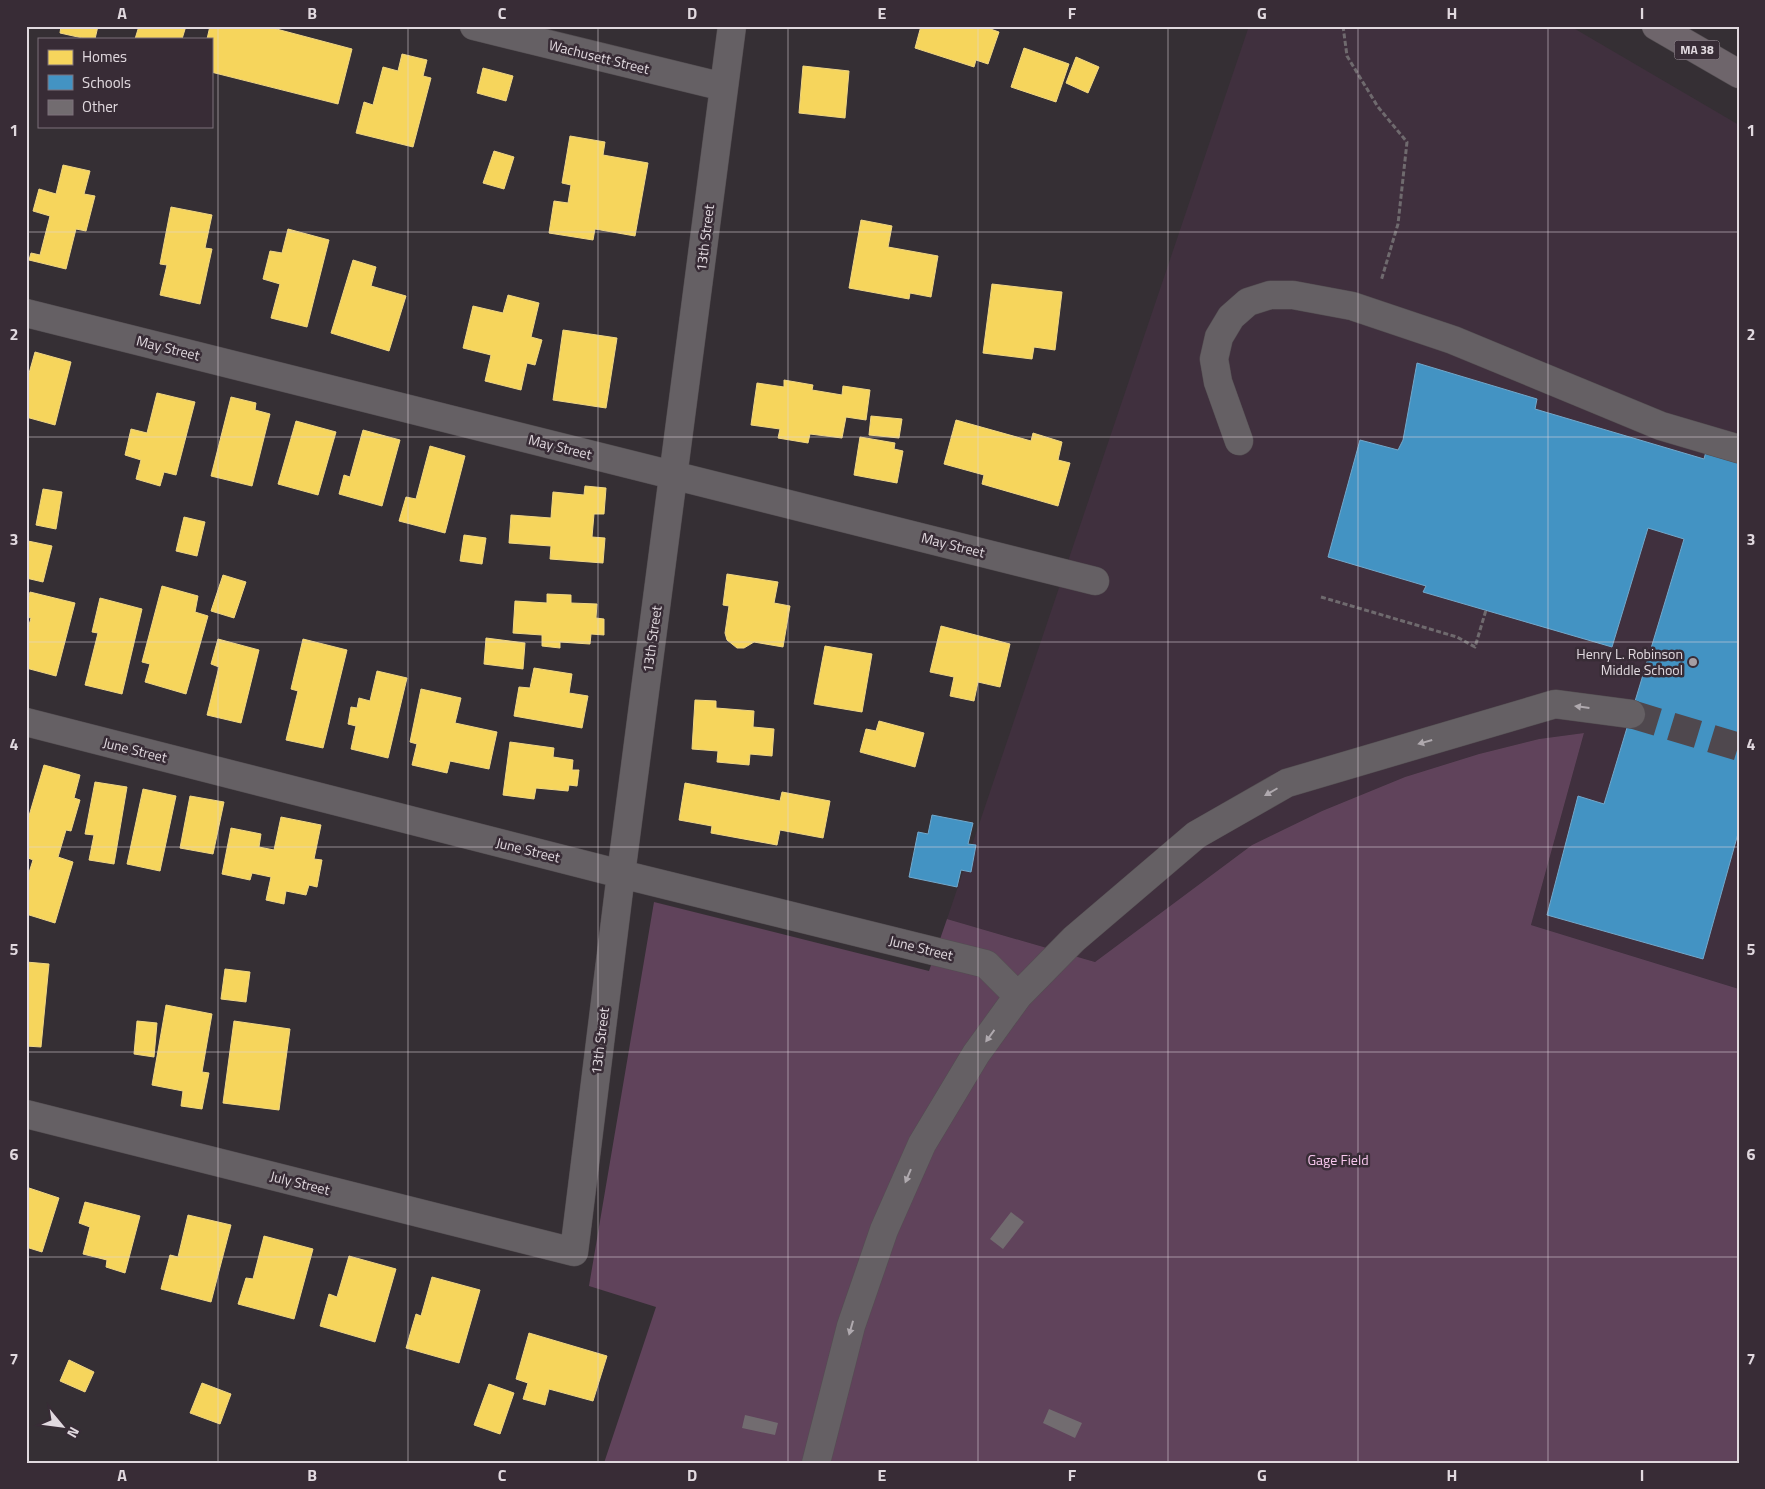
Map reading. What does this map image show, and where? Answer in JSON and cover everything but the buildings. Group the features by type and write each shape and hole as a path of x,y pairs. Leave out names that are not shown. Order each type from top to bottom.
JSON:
{"main road":[{"name":"MA 38","path":"1656,26 1739,74"}],"street":[{"name":"Wachusett Street","path":"474,26 724,87"},
{"name":"13th Street","path":"574,1252 621,874 732,26"},
{"path":"1239,442 1218,382 1214,359 1219,337 1231,317 1248,302 1270,295 1293,295 1352,306 1372,312 1453,340 1661,426 1739,449"},
{"name":"May Street","path":"26,313 1094,581"},
{"path":"816,1463 851,1326 892,1213 922,1144 976,1054 1018,996 1074,939 1196,835 1287,783 1555,704 1630,714"},
{"name":"June Street","path":"26,722 621,874 986,964 1018,996"},
{"name":"July Street","path":"26,1114 574,1252"}],"path":[{"path":"1343,26 1346,56 1378,107 1407,142 1398,224 1372,312"},
{"path":"1321,597 1457,637 1475,646 1486,610"}],"shaded area":[{"path":"1249,26 1570,26 1739,125 1739,989 1531,925 1584,733 1539,739 1479,754 1405,777 1322,811 1252,845 1095,962 947,919"}],"green space":[{"name":"Gage Field","path":"1584,733 1531,925 1739,989 1739,1463 604,1463 656,1307 589,1286 654,902 929,971 947,919 1095,962 1252,845 1322,811 1405,777 1479,754 1539,739"}],"tunnel":[{"path":"1631,714 1739,747"}],"place":[{"name":"Henry L. Robinson Middle School","path":"1693,662"}]}
